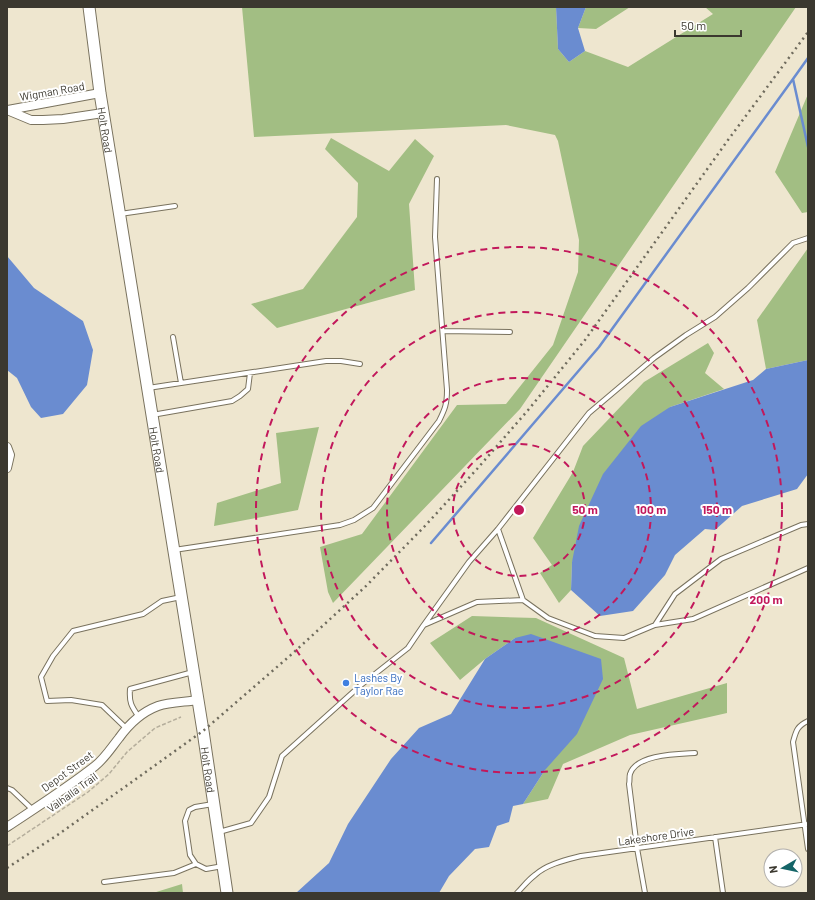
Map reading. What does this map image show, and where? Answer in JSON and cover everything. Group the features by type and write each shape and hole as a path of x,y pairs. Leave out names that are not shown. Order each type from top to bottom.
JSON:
{"main road":[{"name":"Holt Road","path":"88,7 119,214 198,700 226,893"}],"street":[{"name":"Wigman Road","path":"7,110 100,93"},
{"name":"Wigman Road","path":"7,110 30,120 70,118 103,113"},
{"path":"7,447 10,455 7,468"},
{"name":"Depot Street","path":"7,827 97,765 106,756 132,722 147,711 160,706 198,700"}],"lane":[{"path":"174,550 340,525 354,520 373,508 439,421 447,401 447,390 435,237 437,179"},
{"path":"119,214 175,206"},
{"path":"218,832 251,823 269,797 282,756 361,685 408,648 469,562 498,529 589,414 654,358 686,335 715,317 748,288 793,243 808,238"},
{"path":"443,331 510,332"},
{"path":"174,337 181,383"},
{"path":"147,388 326,361 341,361 360,364"},
{"path":"152,416 232,401 248,389 250,373"},
{"path":"655,625 675,594 721,559 808,524"},
{"path":"498,529 523,600 548,618 595,636 624,638 655,625 693,619 808,568"},
{"path":"126,729 102,705 71,700 47,701 41,677 53,656 74,630 143,614 162,601 181,597"},
{"path":"423,626 477,602 523,600"},
{"path":"138,717 131,705 129,696 130,689 193,672"},
{"path":"808,722 804,723 796,730 793,742 806,824 808,849"},
{"path":"645,893 637,848 629,784 630,774 640,762 654,757 695,753"},
{"path":"7,788 12,790 33,810"},
{"path":"214,804 195,807 188,810 185,821 190,855 196,864 206,869 223,866"},
{"name":"Lakeshore Drive","path":"517,893 536,874 549,866 581,856 806,824"},
{"path":"715,837 723,893"},
{"path":"104,882 174,873 196,864"}],"path":[{"name":"Valhalla Trail","path":"7,846 88,792 109,774 127,752 154,728 181,717"}],"green space":[{"path":"242,7 556,7 558,49 569,62 585,51 628,67 713,14 705,7 796,7 520,409 333,603 328,592 320,547 362,534 457,405 506,404 553,345 578,272 579,240 558,141 555,135 506,125 254,137"},
{"path":"586,7 630,7 596,29 578,28"},
{"path":"808,94 808,212 802,213 775,172"},
{"path":"331,138 389,171 415,139 434,156 409,204 415,290 277,328 251,304 303,289 357,217 358,183 325,149"},
{"path":"808,248 808,360 766,369 757,320"},
{"path":"708,343 714,353 705,373 724,389 670,407 572,562 571,590 559,603 540,573 552,565 533,538 573,472 583,446 644,382"},
{"path":"319,427 298,510 214,526 217,503 281,483 276,433"},
{"path":"472,616 536,618 624,658 637,709 727,683 727,713 630,735 563,764 548,799 523,804 545,770 515,638 485,659 460,680 430,643"},
{"path":"182,884 183,893 153,893"}],"water":[{"path":"556,7 586,7 578,28 585,51 569,62 558,49"},
{"path":"7,256 34,288 83,321 93,350 87,385 63,414 41,418 31,407 17,378 7,370"},
{"path":"808,360 808,474 797,489 742,506 715,530 705,529 675,555 665,575 633,611 600,616 571,590 572,562 579,526 603,474 641,426 670,407 753,380 766,369"},
{"path":"531,634 601,659 603,679 577,734 545,770 523,804 513,806 509,822 497,826 489,847 475,849 449,876 439,893 296,893 329,863 348,824 391,759 419,728 451,714 485,659 515,638"}],"waterway":[{"path":"808,58 793,79 808,147"},
{"path":"431,543 599,347 793,79"}],"railway":[{"path":"7,868 59,834 203,731 292,654 365,587 424,527 529,409 585,340 728,140 808,32"}],"place":[{"name":"Lashes By Taylor Rae","path":"346,683"}]}
